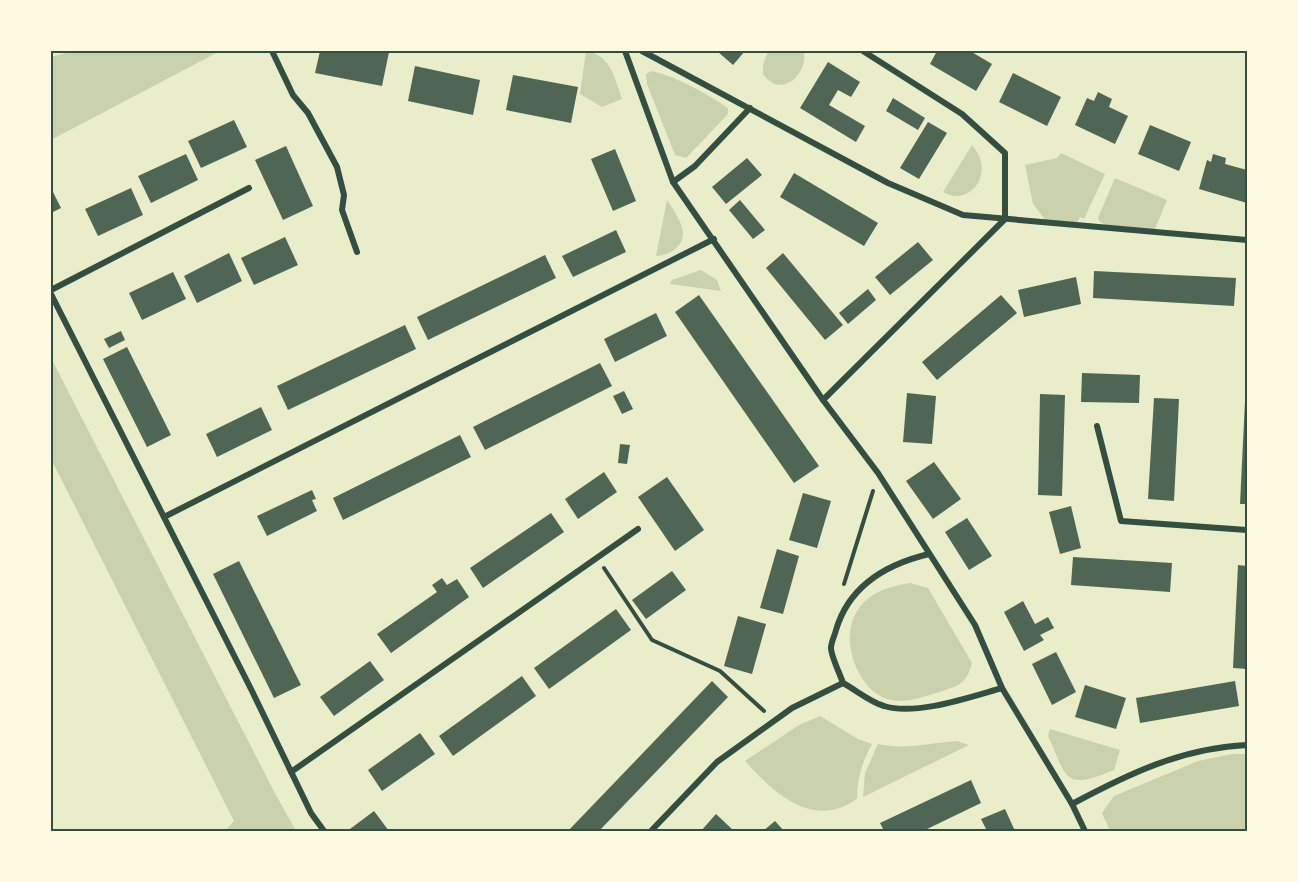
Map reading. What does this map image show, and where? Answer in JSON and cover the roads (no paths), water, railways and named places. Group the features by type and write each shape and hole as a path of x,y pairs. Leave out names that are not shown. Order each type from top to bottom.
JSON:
{"street":[{"path":"272,51 293,96 308,113 337,167 344,195 342,210 357,252"},
{"path":"625,51 673,182 823,400 878,473 975,625 1002,688 1072,804 1085,831"},
{"path":"642,51 888,183 963,215 1247,240"},
{"path":"823,400 1005,219 1005,153 962,114 863,51"},
{"path":"673,182 695,166 750,108"},
{"path":"249,188 51,292 311,813 324,831"},
{"path":"164,517 714,239"},
{"path":"1097,426 1121,521 1247,530"},
{"path":"291,772 638,529"},
{"path":"929,554 905,560 867,583 851,598 839,620 831,648 843,683 883,706 916,709 1002,688"},
{"path":"651,831 717,762 792,708 843,683"},
{"path":"1072,804 1156,763 1219,747 1247,745"}]}
